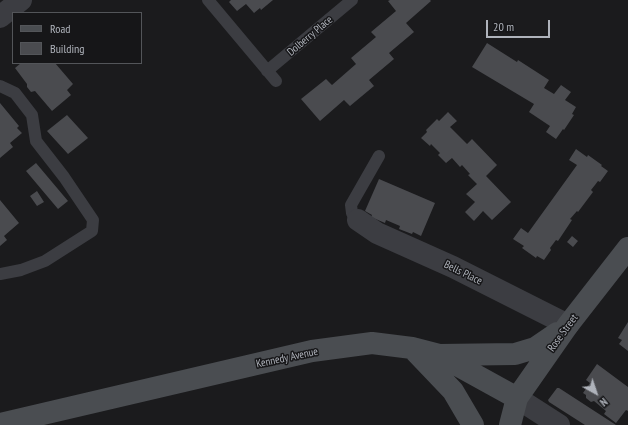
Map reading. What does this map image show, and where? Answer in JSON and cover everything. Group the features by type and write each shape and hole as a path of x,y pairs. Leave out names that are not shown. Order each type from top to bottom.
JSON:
{"street":[{"path":"0,18 21,0"},
{"name":"Bells Place","path":"358,220 377,233 453,267 568,325"},
{"name":"Rose Street","path":"510,425 517,398 568,325 628,248"},
{"path":"439,355 515,354 536,348 568,325"},
{"name":"Kennedy Avenue","path":"3,424 312,351 372,343 412,348 439,355 517,398 559,425"},
{"path":"412,348 453,390 473,425"}],"lane":[{"path":"208,0 276,81"},
{"name":"Dolberry Place","path":"267,71 352,0"},
{"path":"0,86 15,93 32,115 36,141 64,177 93,220 92,231 44,261 21,270 0,274"},
{"path":"358,220 352,213 351,205 379,156"}],"building":[{"path":"231,0 273,0 261,10 260,8 254,13 246,4 237,11 229,2"},
{"path":"388,1 431,1 406,23 414,32 389,53 394,59 369,80 374,86 350,106 344,100 320,121 301,99 326,79 332,85 356,64 351,58 376,37 371,32 396,11"},
{"path":"487,43 517,62 518,60 549,80 544,88 554,94 561,85 571,92 565,100 576,107 572,114 574,115 556,139 546,132 550,126 529,112 534,104 472,67"},
{"path":"20,64 56,64 73,84 67,90 71,95 52,111 35,91 31,92 15,68"},
{"path":"0,103 19,126 17,128 22,133 10,143 13,147 0,158"},
{"path":"448,112 457,121 450,127 467,144 472,139 497,165 486,176 511,202 492,220 483,211 474,221 465,212 475,202 466,194 477,184 468,175 470,174 462,165 460,167 452,158 446,163 438,155 440,153 431,144 430,146 421,138 427,132 426,130 437,119 439,121"},
{"path":"67,115 88,138 68,154 47,131"},
{"path":"576,149 587,157 588,155 608,171 600,182 598,181 591,190 593,192 578,212 577,211 570,219 572,220 558,241 556,240 550,248 551,250 544,260 537,256 536,258 522,248 524,246 513,239 521,228 528,233 577,165 569,160"},
{"path":"36,163 68,201 58,209 26,171"},
{"path":"379,179 435,203 421,236 413,232 412,234 399,229 400,226 386,220 385,223 371,217 372,215 365,211"},
{"path":"37,191 44,202 37,206 30,196"},
{"path":"0,200 19,223 4,236 7,240 0,246"},
{"path":"572,236 578,241 573,247 567,242"},
{"path":"628,322 628,351 619,344 622,340 618,338"},
{"path":"597,364 628,387 628,411 626,410 616,423 604,414 606,411 594,401 591,402 583,393 590,383 586,380"},
{"path":"557,388 616,425 585,425 549,402 548,400"}]}
